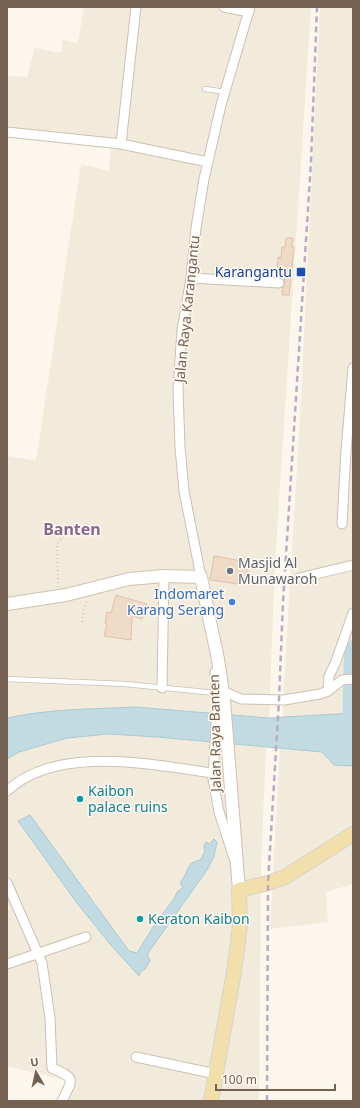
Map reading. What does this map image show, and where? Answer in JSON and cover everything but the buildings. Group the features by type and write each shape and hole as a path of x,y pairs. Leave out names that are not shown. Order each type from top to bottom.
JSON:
{"main road":[{"path":"7,604 58,597 129,579 164,576 201,577"},
{"name":"Jalan Raya Karangantu","path":"201,577 218,659 221,708 229,758"},
{"name":"Jalan Raya Banten","path":"211,1101 234,972 240,926 239,890 229,758"},
{"path":"239,890 268,884 285,877 353,834"}],"street":[{"path":"121,144 136,7"},
{"path":"224,7 250,10"},
{"name":"Jalan Raya Karangantu","path":"201,577 184,492 180,447 178,389 182,330 192,278 197,221 208,162 225,92 250,10"},
{"path":"7,132 121,144 208,162"},
{"path":"192,278 279,283"},
{"path":"342,524 353,368"},
{"path":"299,578 353,564"},
{"path":"162,688 164,576"},
{"path":"328,691 329,676 335,664 353,613"},
{"path":"220,692 241,699 279,700 320,694 349,679"},
{"name":"Jalan Raya Banten","path":"221,708 213,773 218,812 237,865"},
{"path":"7,790 35,773 49,767 91,761 119,761 213,773"},
{"path":"7,883 42,963 50,1018 52,1068 70,1077 69,1087 62,1101"},
{"path":"7,964 86,937"},
{"path":"136,1057 216,1074"}],"lane":[{"path":"205,89 225,92"},
{"path":"7,679 125,684 220,692"}],"path":[{"path":"58,597 57,544 66,532"},
{"path":"82,622 84,608 93,588"}],"shaded area":[{"path":"84,7 311,7 275,563 269,718 135,707 90,709 21,715 7,718 7,456 36,461 81,164 109,171 111,146 7,130 7,76 27,77 35,48 61,53 63,40 78,43"},
{"path":"320,7 353,7 353,713 283,718 301,400"},
{"path":"108,734 266,747 261,868 259,1101 59,1101 68,1081 7,1066 7,911 10,909 7,903 7,759 19,752 67,738"},
{"path":"280,748 322,752 334,765 353,766 353,884 326,892 328,922 270,929"}],"water":[{"path":"135,707 269,718 353,713 353,766 334,765 322,752 108,734 67,738 19,752 7,759 7,718 54,711"},
{"path":"30,815 129,951 137,953 155,924 174,899 177,892 183,888 180,882 184,878 192,863 201,859 205,851 204,846 206,842 209,844 214,839 217,842 214,856 207,870 148,953 150,961 145,969 141,971 139,976 110,944 77,903 18,821"}],"waterway":[{"path":"349,733 351,651 353,647"}],"railway":[{"path":"267,1101 268,883 279,700 283,602 311,162 317,7"}],"place":[{"name":"Karangantu","path":"301,272"},
{"name":"Masjid Al Munawaroh","path":"230,571"},
{"name":"Indomaret Karang Serang","path":"232,602"},
{"name":"Kaibon palace ruins","path":"80,799"},
{"name":"Keraton Kaibon","path":"140,919"}],"district":[{"name":"Banten","path":"72,529"}]}
